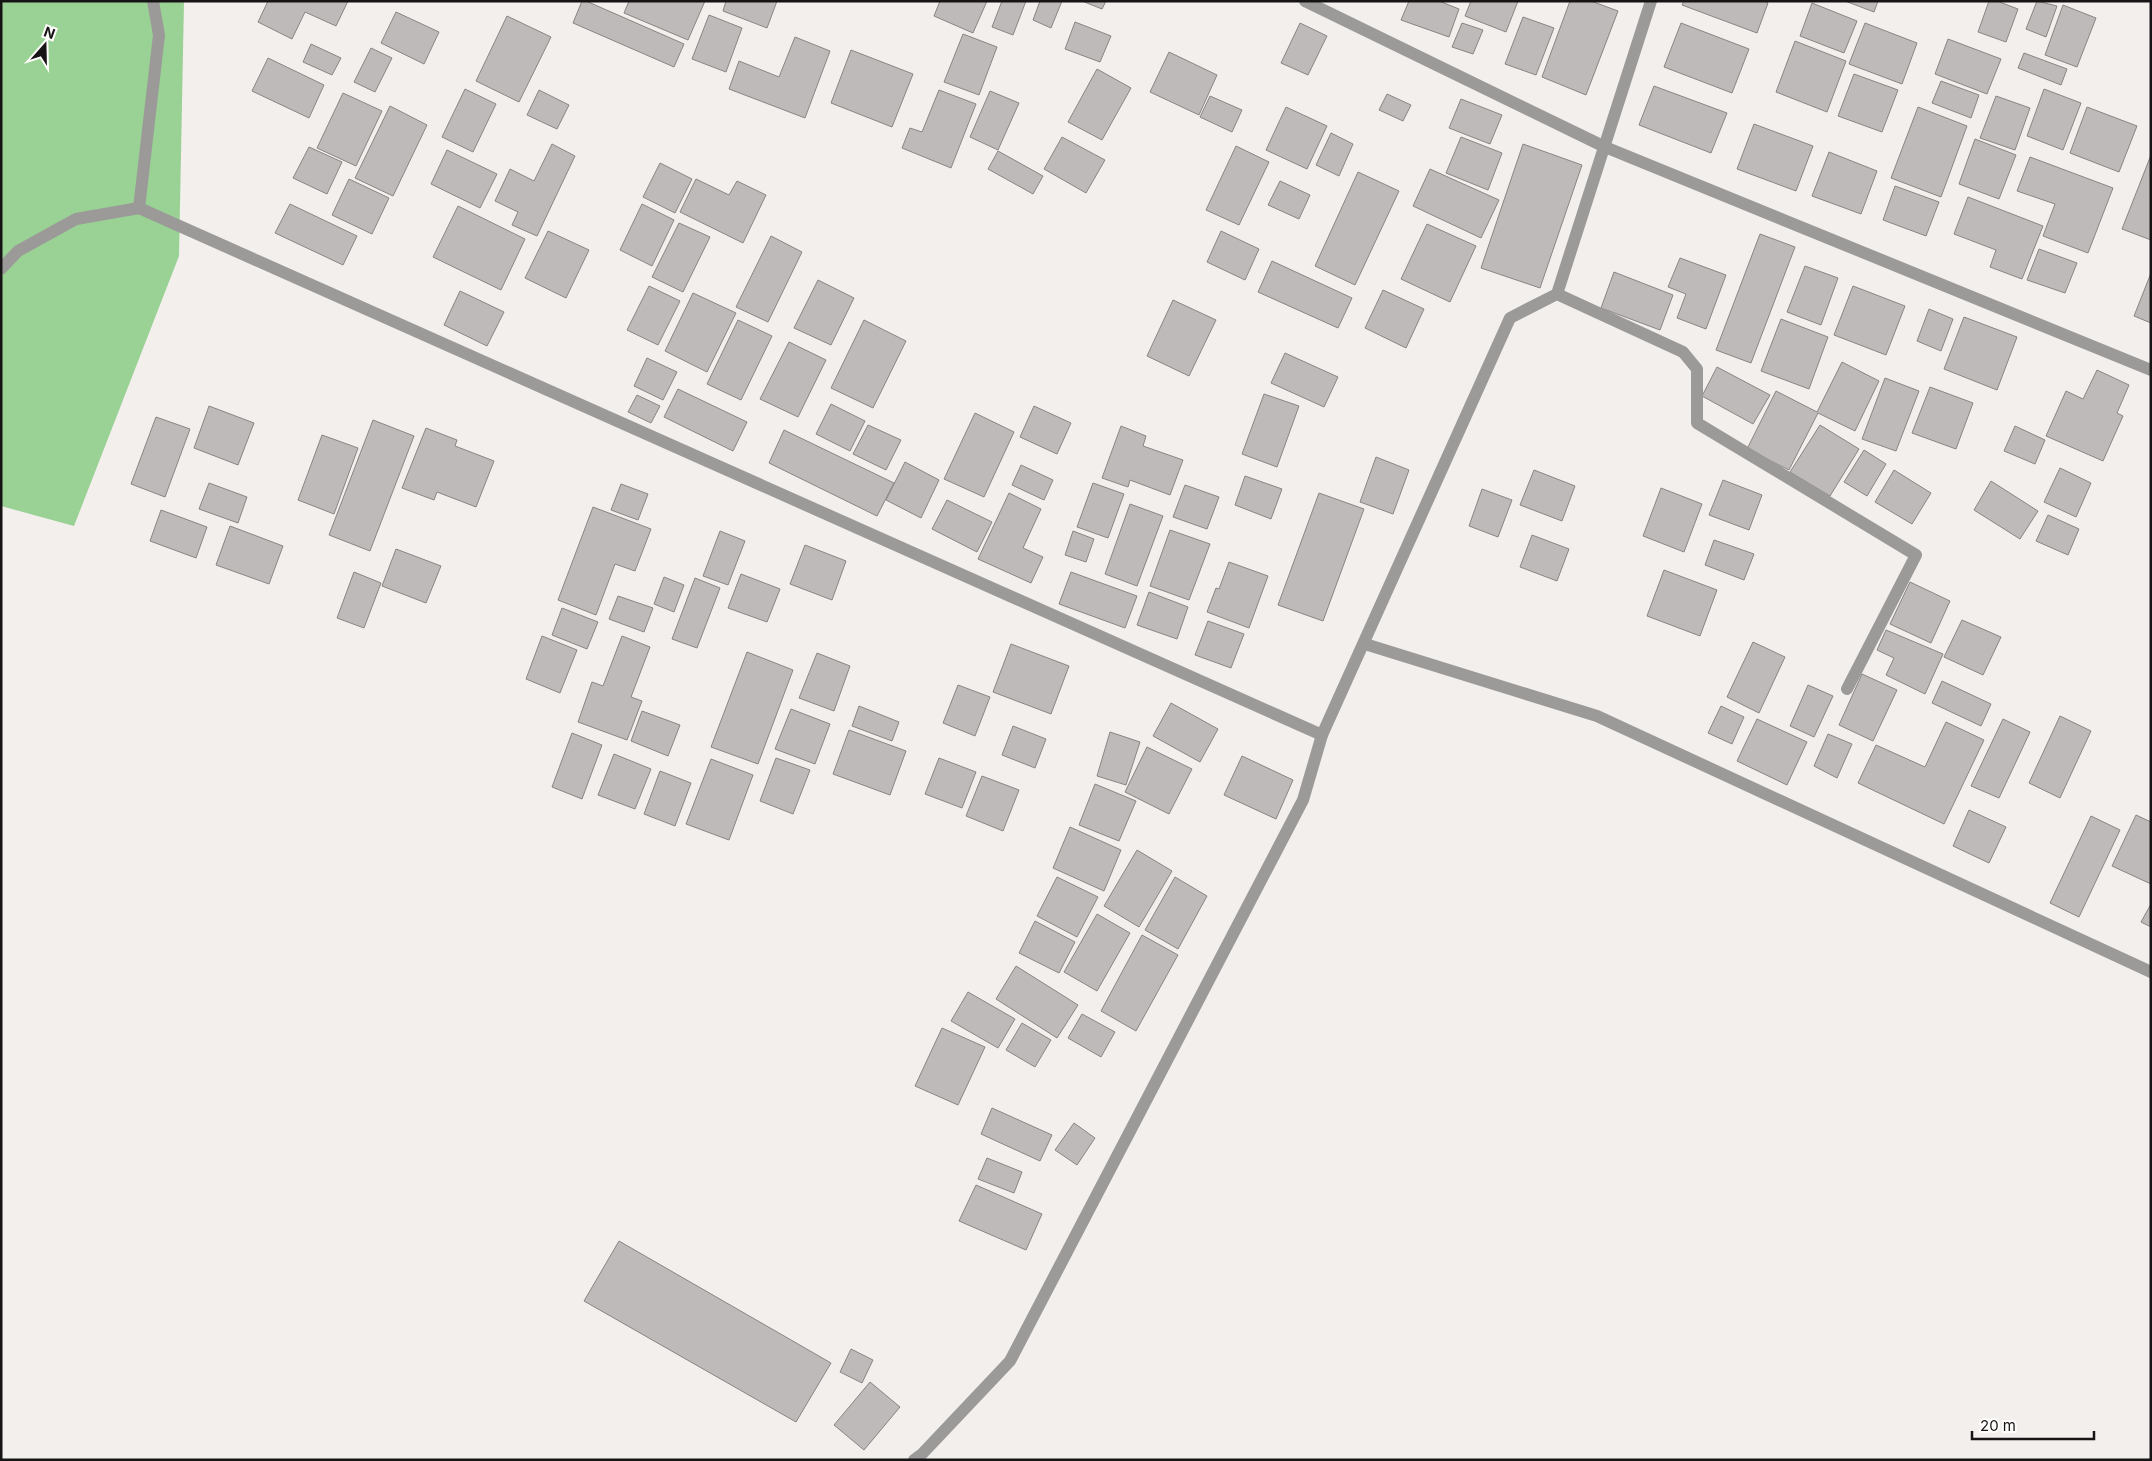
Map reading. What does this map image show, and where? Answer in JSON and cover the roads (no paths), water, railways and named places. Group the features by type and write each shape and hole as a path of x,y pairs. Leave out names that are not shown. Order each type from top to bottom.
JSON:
{"street":[{"path":"139,208 159,35 154,1"},
{"path":"1305,1 1606,147 2151,370"},
{"path":"914,1460 922,1454 1010,1361 1303,800 1322,735 1510,318 1557,294 1606,147 1651,1"},
{"path":"1,269 18,251 76,219 139,208 1322,735"},
{"path":"1557,294 1683,352 1697,369 1697,422 1916,555 1847,689"},
{"path":"1364,644 1598,716 2151,972"}]}
